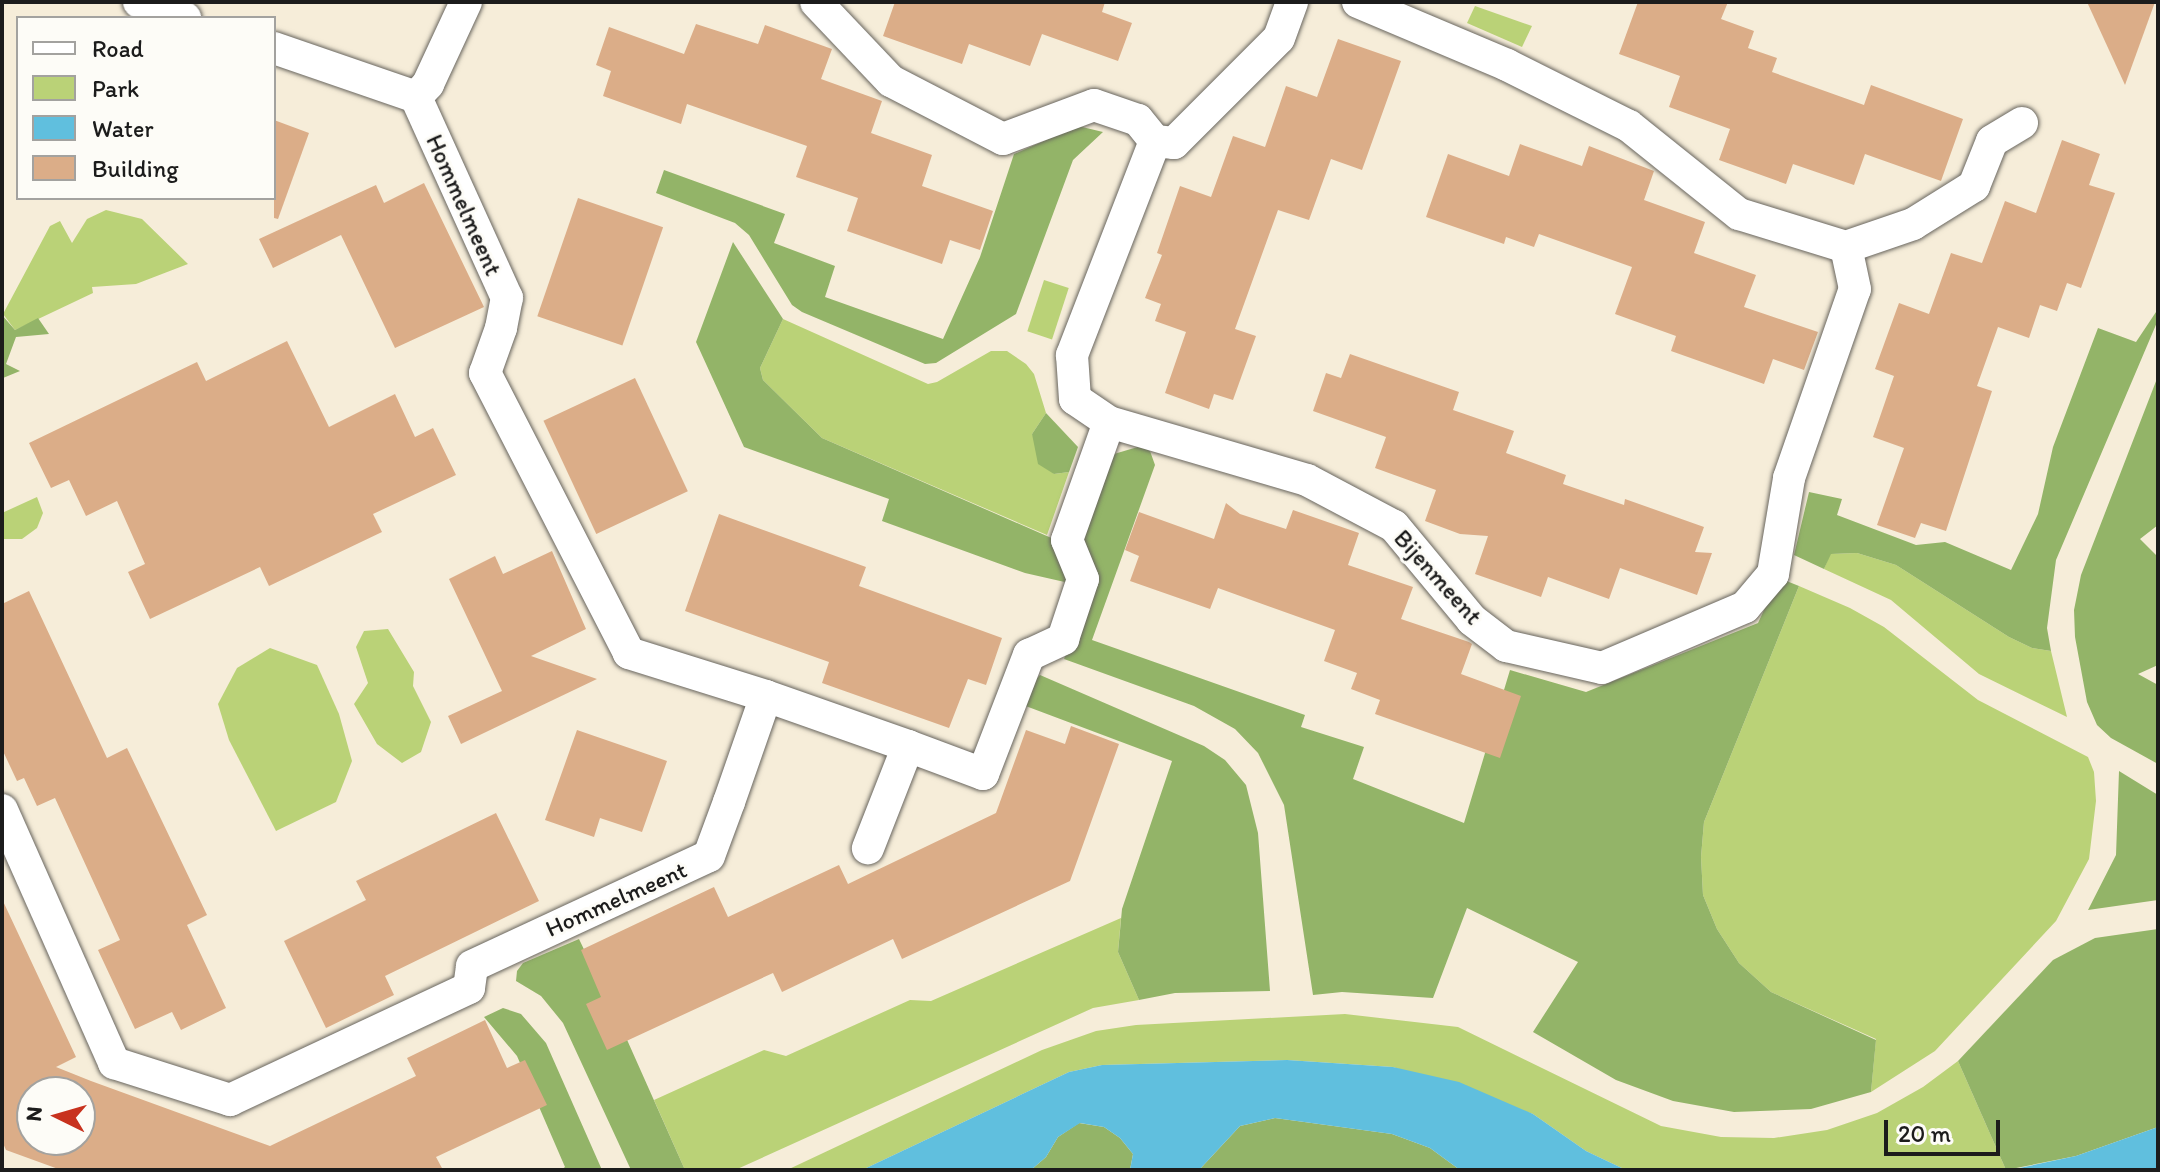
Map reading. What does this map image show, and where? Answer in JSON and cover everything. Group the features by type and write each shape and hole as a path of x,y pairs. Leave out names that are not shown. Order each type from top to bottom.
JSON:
{"street":[{"path":"139,2 179,16"},
{"path":"276,49 416,97 428,84 466,2"},
{"path":"816,2 891,81 1003,139 1094,105 1138,120 1155,141 1174,143 1279,38 1292,2"},
{"path":"1358,2 1507,65 1629,126 1739,214 1846,247 1913,224 1974,186 1992,141 2022,123"},
{"name":"Hommelmeent","path":"2,810 114,1063 230,1100 469,988 472,966 709,856 766,696 629,653 485,373 501,328 507,298 416,97"},
{"name":"Bijenmeent","path":"1155,141 1072,355 1075,399 1109,422 1307,480 1394,526 1472,620 1506,646 1602,668 1745,607 1773,574 1789,478 1855,289 1846,247"},
{"path":"766,696 983,774 1029,655 1063,639 1083,579 1067,540 1109,422"},
{"path":"868,848 908,746"}],"green space":[{"path":"1475,6 1532,26 1522,47 1467,23"},
{"path":"1078,126 1103,132 1073,160 1016,314 936,363 925,364 802,312 792,305 749,235 735,223 656,193 664,170 785,214 774,243 835,266 825,297 943,339 980,257 1014,154"},
{"path":"106,210 142,219 188,264 136,284 92,287 93,293 15,330 3,314 50,226 60,221 72,243 87,219"},
{"path":"733,242 783,319 760,368 763,380 822,438 1056,540 1069,583 1025,573 882,521 889,499 744,447 696,342"},
{"path":"1044,280 1069,288 1052,339 1027,331"},
{"path":"2158,309 2158,320 2056,560 2047,628 2051,651 2032,648 2009,637 1896,565 1857,553 1831,554 1824,569 1794,555 1809,492 1842,499 1837,515 1916,545 1945,542 2011,570 2038,514 2053,447 2098,328 2136,342"},
{"path":"2,315 15,330 38,318 49,334 16,337 6,364 20,371 3,378"},
{"path":"783,319 928,384 937,382 991,351 1007,351 1026,364 1034,374 1046,413 1032,434 1054,474 1069,472 1047,535 822,438 763,380 760,368"},
{"path":"2158,376 2158,525 2140,539 2158,557 2158,665 2138,674 2158,685 2158,764 2111,738 2097,725 2087,702 2075,637 2074,610 2081,575"},
{"path":"1046,413 1078,447 1069,472 1054,474 1038,464 1032,434"},
{"path":"1141,446 1150,451 1155,465 1092,640 1305,715 1301,727 1364,747 1353,779 1464,823 1510,670 1586,692 1758,623 1779,578 1799,586 1704,822 1701,857 1703,895 1717,929 1739,963 1771,992 1876,1040 1871,1092 1811,1109 1734,1112 1673,1101 1616,1080 1533,1032 1578,962 1467,908 1433,998 1342,992 1313,995 1284,805 1258,753 1235,729 1194,706 1064,659 1096,574 1081,534 1114,454"},
{"path":"37,497 43,513 37,528 22,539 2,539 2,513"},
{"path":"1857,553 1896,565 2009,637 2032,648 2051,651 2067,717 1979,674 1891,600 1824,569 1830,554"},
{"path":"1799,586 1884,627 1978,700 2088,757 2094,772 2096,801 2089,859 2056,921 1935,1051 1871,1092 1876,1039 1771,992 1739,963 1717,929 1703,895 1701,857 1704,822"},
{"path":"388,629 414,672 413,686 431,722 421,752 402,763 377,744 354,704 368,683 356,647 364,631"},
{"path":"270,648 317,665 339,714 352,761 336,802 276,831 229,740 218,704 237,668"},
{"path":"1040,675 1204,746 1225,760 1246,785 1258,833 1270,991 1175,993 1139,1000 1118,952 1122,909 1172,761 1023,705 1033,682"},
{"path":"2119,771 2158,795 2158,900 2088,910 2116,855"},
{"path":"1121,918 1118,952 1139,1000 1093,1008 735,1170 685,1170 654,1100 764,1050 786,1056 910,1000 931,1001"},
{"path":"2158,929 2158,1127 2076,1156 2006,1170 1958,1061 2053,960 2095,938"},
{"path":"579,939 685,1170 631,1170 563,1023 541,996 516,981 517,971 523,963"},
{"path":"503,1008 521,1014 546,1043 602,1170 561,1170 565,1167 517,1056 484,1017"},
{"path":"1345,1014 1458,1027 1661,1126 1721,1137 1774,1138 1827,1130 1877,1113 1923,1087 1958,1061 2006,1170 1626,1170 1586,1151 1533,1114 1393,1067 1287,1060 1102,1065 1069,1072 862,1170 787,1170 1042,1050 1096,1031 1136,1025"},
{"path":"1275,1118 1392,1134 1430,1148 1460,1170 1199,1170 1240,1126"},
{"path":"1079,1123 1104,1127 1120,1138 1133,1154 1130,1170 1031,1170 1046,1157 1058,1137"}],"water":[{"path":"1287,1060 1393,1067 1459,1082 1533,1114 1586,1151 1626,1170 1460,1170 1430,1148 1392,1134 1275,1118 1240,1126 1199,1170 1130,1170 1133,1154 1120,1138 1104,1127 1080,1123 1058,1137 1046,1157 1031,1170 862,1170 1069,1072 1102,1065"},
{"path":"2158,1127 2158,1170 2010,1170 2076,1156"}],"building":[{"path":"895,2 1105,2 1102,12 1132,23 1118,61 1042,34 1030,66 969,44 962,64 883,36"},
{"path":"1638,2 1728,2 1721,19 1754,31 1748,48 1777,58 1772,72 1864,105 1871,85 1963,119 1941,181 1865,154 1854,185 1793,164 1786,184 1719,160 1730,129 1669,107 1680,76 1619,54"},
{"path":"2087,2 2155,2 2125,85"},
{"path":"696,24 758,44 765,25 832,49 821,79 882,101 871,133 932,155 922,186 993,211 980,250 950,240 942,264 847,231 858,198 796,177 807,146 687,104 681,124 603,96 611,71 596,65 609,27 684,54"},
{"path":"1338,39 1401,61 1362,170 1331,159 1309,220 1278,210 1235,329 1256,336 1233,400 1214,394 1209,409 1165,393 1186,332 1155,321 1161,304 1145,298 1162,255 1157,253 1180,186 1211,197 1233,136 1265,147 1286,86 1317,97"},
{"path":"276,121 309,133 278,219 274,218"},
{"path":"2062,140 2100,154 2089,185 2115,193 2081,288 2067,283 2057,311 2040,305 2029,338 1998,327 1977,386 1992,391 1946,531 1921,523 1915,538 1877,525 1904,448 1873,437 1894,376 1875,369 1899,303 1929,314 1951,253 1982,263 2005,201 2036,213"},
{"path":"1520,144 1582,166 1589,146 1654,171 1644,200 1705,222 1694,253 1756,275 1744,307 1818,332 1804,370 1773,359 1764,384 1671,351 1676,336 1615,314 1632,267 1539,234 1534,247 1506,237 1504,244 1426,217 1448,154 1509,176"},
{"path":"424,183 484,307 395,348 341,235 273,268 259,239 376,185 384,203"},
{"path":"578,198 663,227 622,345 537,316"},
{"path":"287,341 329,427 395,394 415,437 433,428 456,475 373,514 382,532 269,586 260,567 150,619 128,572 145,564 117,501 86,516 69,480 51,488 29,443 197,362 206,381"},
{"path":"1350,354 1459,392 1453,410 1514,431 1506,453 1566,475 1563,484 1624,505 1625,499 1704,527 1695,552 1712,553 1697,595 1620,568 1609,599 1548,577 1541,597 1475,574 1488,536 1460,534 1425,521 1436,490 1375,468 1386,437 1313,411 1326,373 1341,378"},
{"path":"635,378 688,491 596,534 543,421"},
{"path":"1226,503 1240,514 1286,529 1293,510 1359,533 1348,565 1413,587 1401,619 1469,642 1472,644 1461,674 1521,696 1500,758 1375,714 1380,700 1351,689 1357,673 1324,661 1335,630 1218,588 1210,609 1130,581 1139,556 1125,550 1139,512 1214,539"},
{"path":"719,514 866,567 859,586 1002,638 986,685 968,679 949,728 822,683 829,662 685,611"},
{"path":"552,551 586,629 531,656 597,679 461,744 448,716 502,691 449,579 495,556 503,574"},
{"path":"29,591 107,758 127,748 207,915 187,925 226,1008 181,1030 172,1012 135,1029 98,950 120,940 55,798 37,806 24,778 17,781 2,749 2,604"},
{"path":"1071,726 1119,744 1070,881 902,959 893,939 782,992 773,973 607,1050 586,1004 601,997 581,950 714,887 728,917 839,865 848,884 996,813 1026,730 1065,744"},
{"path":"577,730 667,761 642,832 600,818 594,837 545,820"},
{"path":"496,813 539,901 385,976 394,995 326,1028 284,941 366,900 356,881"},
{"path":"2,899 76,1057 56,1067 78,1076 16,1076 16,1154 6,1150 2,1141"},
{"path":"485,1020 507,1068 525,1060 547,1105 436,1157 443,1170 61,1170 22,1156 96,1156 96,1083 270,1146 416,1076 407,1058"}]}
